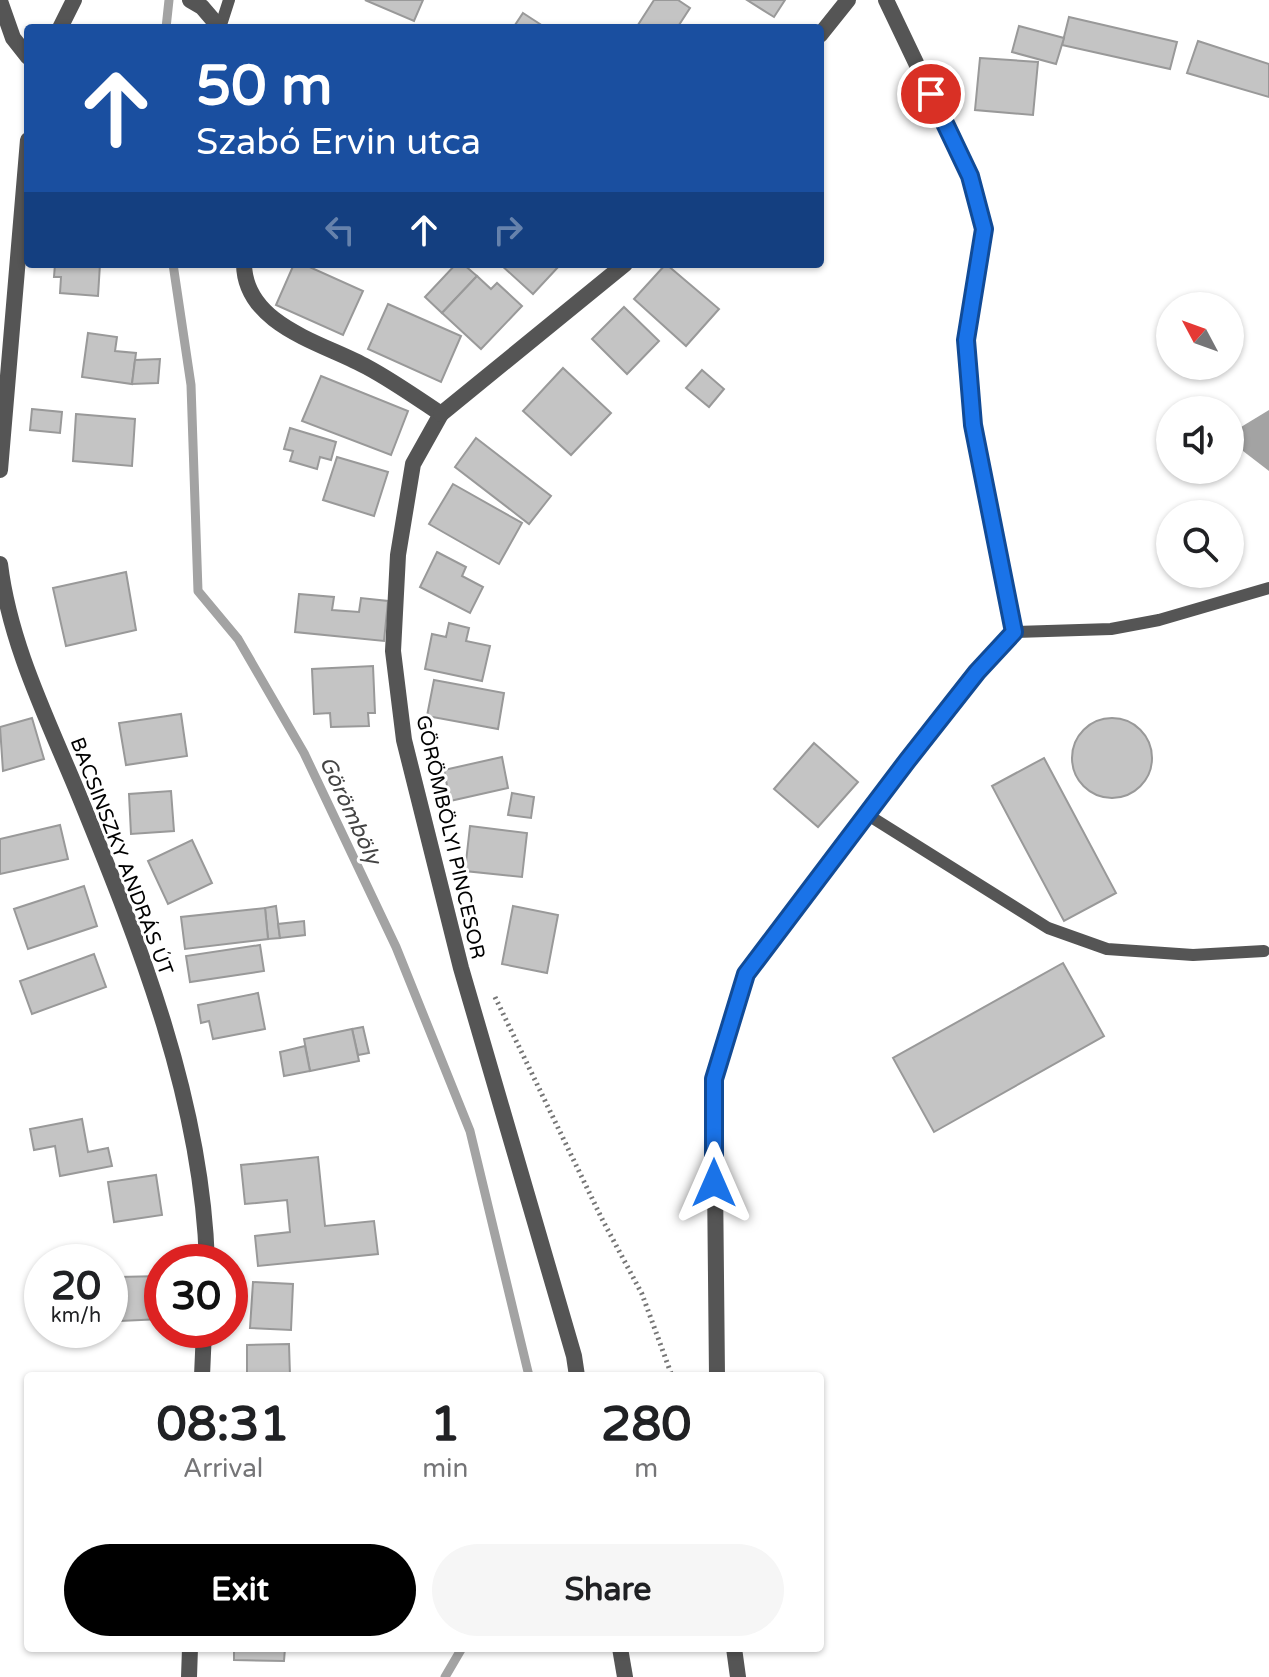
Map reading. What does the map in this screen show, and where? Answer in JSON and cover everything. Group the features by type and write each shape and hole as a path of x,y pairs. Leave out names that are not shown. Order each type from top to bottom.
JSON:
{"street":[{"path":"62,24 74,0"},
{"path":"824,30 848,0"},
{"path":"717,1372 714,1079 746,974 968,683 1014,632 973,425 967,354 966,340 984,229 970,176 886,0"},
{"path":"0,1 13,38 24,52"},
{"path":"196,3 216,24"},
{"path":"0,470 24,187"},
{"path":"245,268 260,308 303,337 366,366 441,414 620,268"},
{"name":"GÖRÖMBÖLYI PINCESOR","path":"441,414 413,464 398,555 393,651 404,740 461,968 576,1372"},
{"name":"BACSINSZKY ANDRÁS ÚT","path":"0,564 16,641 137,939 175,1065 204,1201 206,1244"},
{"path":"202,1372 203,1348"},
{"path":"189,1677 190,1652"},
{"path":"621,1652 625,1677"},
{"path":"735,1652 738,1677"}],"lane":[{"path":"221,24 229,0"},
{"path":"1014,632 1111,629 1147,623 1222,605 1269,588"},
{"path":"868,815 1048,928 1107,949 1193,955 1264,951"}],"path":[{"path":"491,988 602,1219 642,1294 671,1372"}],"shaded area":[{"path":"1269,410 1269,471 1244,452 1244,425"}],"building":[{"path":"365,0 423,0 414,21"},
{"path":"654,0 678,0 690,8 680,24 639,24"},
{"path":"747,0 785,0 774,17"},
{"path":"523,13 540,24 516,24"},
{"path":"1069,17 1177,42 1170,69 1062,45"},
{"path":"1019,26 1064,38 1056,64 1012,52"},
{"path":"1198,41 1269,64 1269,97 1187,73"},
{"path":"980,58 1038,62 1033,115 975,110"},
{"path":"55,268 100,268 98,296 60,293 61,277 54,277"},
{"path":"292,268 312,268 363,291 343,335 276,305"},
{"path":"452,268 468,268 477,276 442,313 425,297"},
{"path":"504,268 557,268 533,294"},
{"path":"662,268 671,268 719,309 686,346 634,299"},
{"path":"477,276 491,289 497,283 522,306 481,349 442,313"},
{"path":"388,304 461,336 441,382 368,349"},
{"path":"624,307 659,341 627,374 592,339"},
{"path":"88,333 117,337 115,351 136,353 132,384 82,377"},
{"path":"160,359 158,383 132,384 135,360"},
{"path":"563,368 611,413 571,455 523,411"},
{"path":"702,370 724,389 709,407 686,388"},
{"path":"321,376 408,411 391,455 302,421"},
{"path":"32,409 62,412 60,433 30,430"},
{"path":"76,414 135,419 132,466 73,461"},
{"path":"290,428 336,442 331,460 320,457 317,469 290,461 293,451 284,449"},
{"path":"476,438 551,496 529,524 455,467"},
{"path":"337,457 388,472 374,516 323,500"},
{"path":"453,484 522,523 499,564 429,524"},
{"path":"437,552 466,567 462,576 483,587 470,613 420,587"},
{"path":"126,572 136,630 66,646 53,588"},
{"path":"299,594 334,597 332,610 359,612 361,598 388,601 384,641 295,632"},
{"path":"449,623 469,628 466,641 490,646 482,681 425,669 432,634 446,637"},
{"path":"373,666 375,713 368,713 369,726 331,727 330,713 314,714 312,669"},
{"path":"434,680 504,693 498,729 427,716"},
{"path":"181,714 187,756 126,765 119,723"},
{"path":"32,718 44,759 3,771 0,727"},
{"path":"1112,718 1127,721 1140,730 1149,743 1152,758 1149,773 1140,786 1127,795 1112,798 1097,795 1084,786 1075,773 1072,758 1075,743 1084,730 1097,721"},
{"path":"814,743 858,782 818,827 774,789"},
{"path":"502,757 508,788 450,801 444,770"},
{"path":"1044,758 1116,893 1064,921 992,786"},
{"path":"171,791 174,831 131,834 129,794"},
{"path":"512,793 534,797 531,818 508,815"},
{"path":"60,825 68,859 0,874 0,839"},
{"path":"470,826 527,833 522,877 465,871"},
{"path":"192,840 212,883 168,904 148,861"},
{"path":"84,886 97,926 28,949 14,909"},
{"path":"276,906 280,938 268,939 265,908"},
{"path":"513,906 558,915 547,973 502,964"},
{"path":"265,908 268,939 185,949 181,917"},
{"path":"304,921 305,935 280,938 278,924"},
{"path":"260,945 264,971 190,982 186,956"},
{"path":"94,954 106,987 32,1014 20,981"},
{"path":"1063,963 1104,1036 934,1132 893,1058"},
{"path":"258,993 265,1029 213,1039 209,1021 201,1023 198,1005"},
{"path":"363,1027 369,1053 358,1055 352,1029"},
{"path":"352,1029 359,1061 310,1071 304,1039"},
{"path":"305,1046 310,1071 284,1076 280,1052"},
{"path":"82,1119 88,1152 108,1148 112,1166 60,1176 55,1146 34,1150 30,1129"},
{"path":"318,1157 325,1226 374,1221 378,1254 258,1266 255,1236 290,1232 287,1200 245,1204 241,1165"},
{"path":"156,1175 162,1215 114,1222 108,1182"},
{"path":"144,1276 144,1320 128,1321 128,1277"},
{"path":"253,1282 293,1284 291,1330 250,1328"},
{"path":"289,1344 290,1372 247,1372 248,1345"},
{"path":"234,1652 285,1652 284,1661 234,1660"}],"waterway":[{"name":"Görömböly","path":"166,24 169,0"},
{"name":"Görömböly","path":"174,268 191,385 198,591 238,639 304,753 396,947 470,1131 528,1372"},
{"name":"Görömböly","path":"445,1677 460,1652"}],"route":[{"path":"714,1183 714,1079 746,974 907,761 977,672 1014,632 995,523 973,425 966,340 984,229 970,176 931,94"}]}
